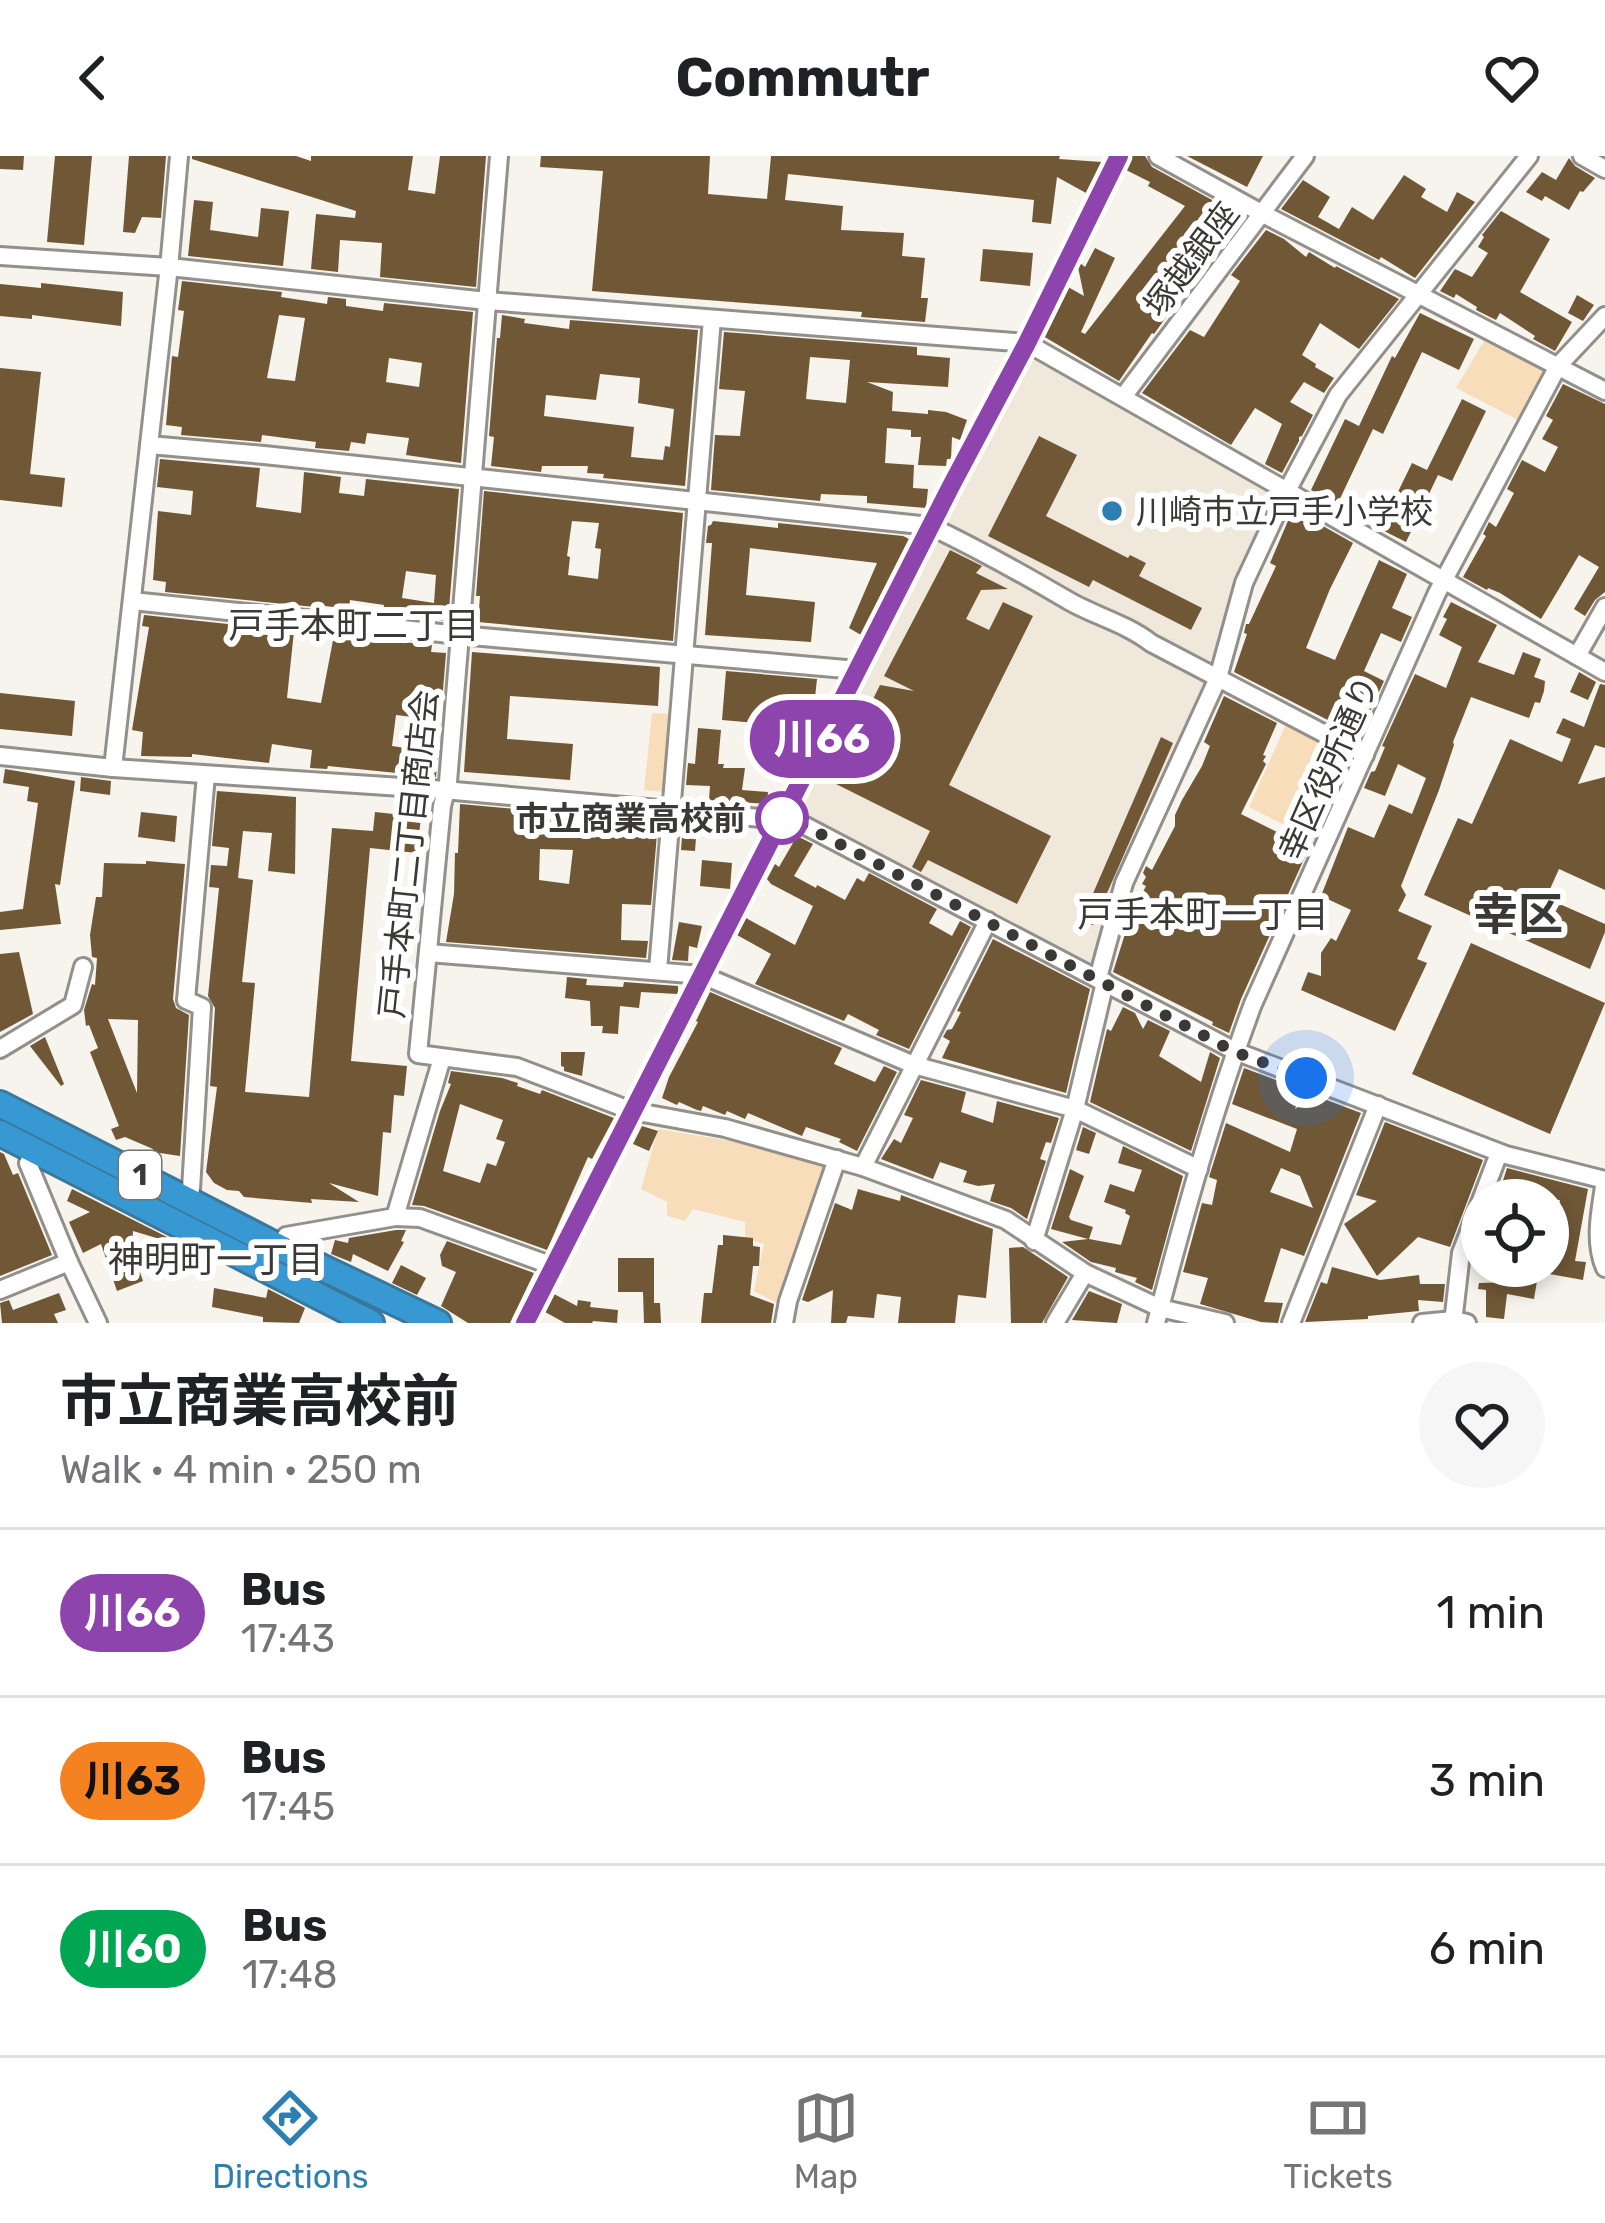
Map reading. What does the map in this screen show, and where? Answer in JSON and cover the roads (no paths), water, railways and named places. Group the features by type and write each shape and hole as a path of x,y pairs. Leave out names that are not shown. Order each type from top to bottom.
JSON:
{"highway":[{"name":"1","path":"0,1104 437,1323"},
{"name":"1","path":"0,1133 370,1323"}],"street":[{"path":"113,768 178,156"},
{"name":"戸手本町二丁目商店会","path":"442,1058 418,1054 447,790 499,156"},
{"path":"525,1323 1119,156"},
{"path":"1158,156 1605,391"},
{"name":"塚越銀座","path":"1123,397 1305,156"},
{"path":"1034,1241 1075,1108 1124,883 1218,678 1244,583 1338,394 1529,156"},
{"path":"1582,156 1605,169"},
{"path":"0,256 169,267 487,301 1027,343 1605,672"},
{"name":"幸区役所通り","path":"1158,1316 1198,1169 1253,1004 1444,580 1558,366 1605,316"},
{"path":"658,970 712,319"},
{"path":"149,445 930,526 1365,755"},
{"path":"132,601 857,670"},
{"path":"1577,656 1605,607"},
{"path":"0,756 796,821 1235,1052 1499,1153 1605,1180 1599,1240 1605,1268"},
{"path":"186,1199 202,1007 186,1000 206,775"},
{"path":"863,1167 988,921"},
{"path":"428,953 702,975 914,1065 1075,1108 1198,1169"},
{"path":"0,1049 73,1005 83,967"},
{"path":"395,1217 442,1058 517,1067 632,1111 725,1128 863,1167 1006,1220 1158,1316 1225,1323"},
{"path":"1291,1323 1378,1105"},
{"path":"34,1151 28,1162 98,1323"},
{"path":"1422,1323 1458,1322 1461,1253 1499,1153"},
{"path":"784,1323 836,1159"},
{"path":"280,1247 286,1236 395,1217 421,1218 553,1266"},
{"path":"0,1290 69,1262"},
{"path":"1055,1323 1085,1274"}],"place":[{"name":"川崎市立戸手小学校","path":"1112,511"},
{"name":"市立商業高校前","path":"782,818"}],"district":[{"name":"戸手本町二丁目","path":"354,625"},
{"name":"戸手本町一丁目","path":"1203,914"},
{"name":"幸区","path":"1518,914"},
{"name":"神明町一丁目","path":"216,1259"}]}
